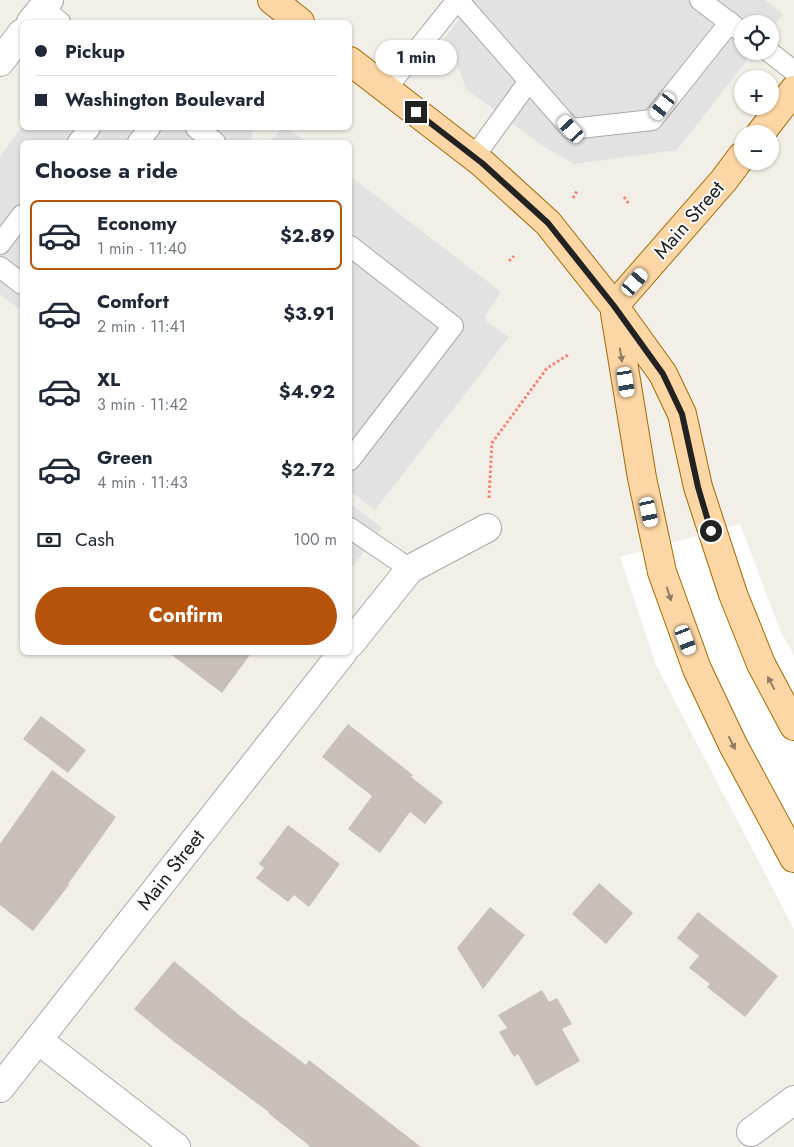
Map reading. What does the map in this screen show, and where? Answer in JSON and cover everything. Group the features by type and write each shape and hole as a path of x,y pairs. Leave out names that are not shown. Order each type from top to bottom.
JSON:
{"main road":[{"path":"272,0 297,20"},
{"path":"352,63 474,157 548,223 614,306 663,374 682,414 698,487 733,594 761,664 794,726"},
{"path":"767,125 794,90"},
{"name":"Main Street","path":"614,306 734,167"},
{"path":"614,306 635,439 662,572 675,612 697,669 733,745 794,858"}],"street":[{"path":"0,62 20,36"},
{"path":"352,642 410,569 486,528"},
{"name":"Main Street","path":"0,1088 341,655"},
{"path":"38,1040 176,1147"},
{"path":"751,1132 794,1100"}],"lane":[{"path":"386,89 458,0 571,129 652,120 734,29"},
{"path":"700,0 734,26"},
{"path":"779,59 794,71"},
{"path":"474,157 530,82"},
{"path":"80,140 88,130"},
{"path":"140,140 148,130"},
{"path":"201,130 217,137"},
{"path":"0,244 20,218"},
{"path":"352,248 454,326 352,457"},
{"path":"0,267 20,282"},
{"path":"352,529 410,569"}],"path":[{"path":"573,198 577,191"},
{"path":"624,197 629,204"},
{"path":"509,260 514,256"},
{"path":"486,528 492,443 547,368 568,355"}],"shaded area":[{"path":"473,0 765,0 783,14 779,19 779,15 734,15 734,60 747,60 739,70 734,70 734,77 677,150 574,164 543,146 466,89 452,49 442,42"},
{"path":"20,130 254,130 252,140 20,140 20,309 0,294 0,157"},
{"path":"280,130 290,130 304,140 271,140"},
{"path":"352,178 501,292 485,316 487,322 509,337 375,510 352,493"},
{"path":"352,505 382,528 352,565"}],"pier":[{"path":"740,524 780,630 794,656 794,929 656,665 620,557"}],"building":[{"path":"172,655 250,655 222,693"},
{"path":"41,716 86,750 68,773 23,739"},
{"path":"348,724 413,775 411,777 443,802 425,824 410,812 380,853 348,829 372,796 322,757"},
{"path":"52,770 116,817 69,885 33,931 0,905 0,844"},
{"path":"288,825 340,864 309,907 294,895 288,902 256,878 264,868 259,864"},
{"path":"599,883 633,913 606,944 572,914"},
{"path":"490,907 525,935 483,989 457,948"},
{"path":"698,912 778,976 745,1017 707,987 710,984 689,968 699,956 677,938"},
{"path":"174,961 239,1015 306,1065 309,1060 421,1147 311,1147 269,1112 173,1041 134,1009"},
{"path":"542,990 549,1002 557,998 572,1024 562,1029 580,1061 536,1086 518,1054 514,1057 499,1032 507,1028 498,1015"}],"route":[{"path":"416,112 482,163 548,223 614,306 663,374 682,414 698,487 711,531"}]}
